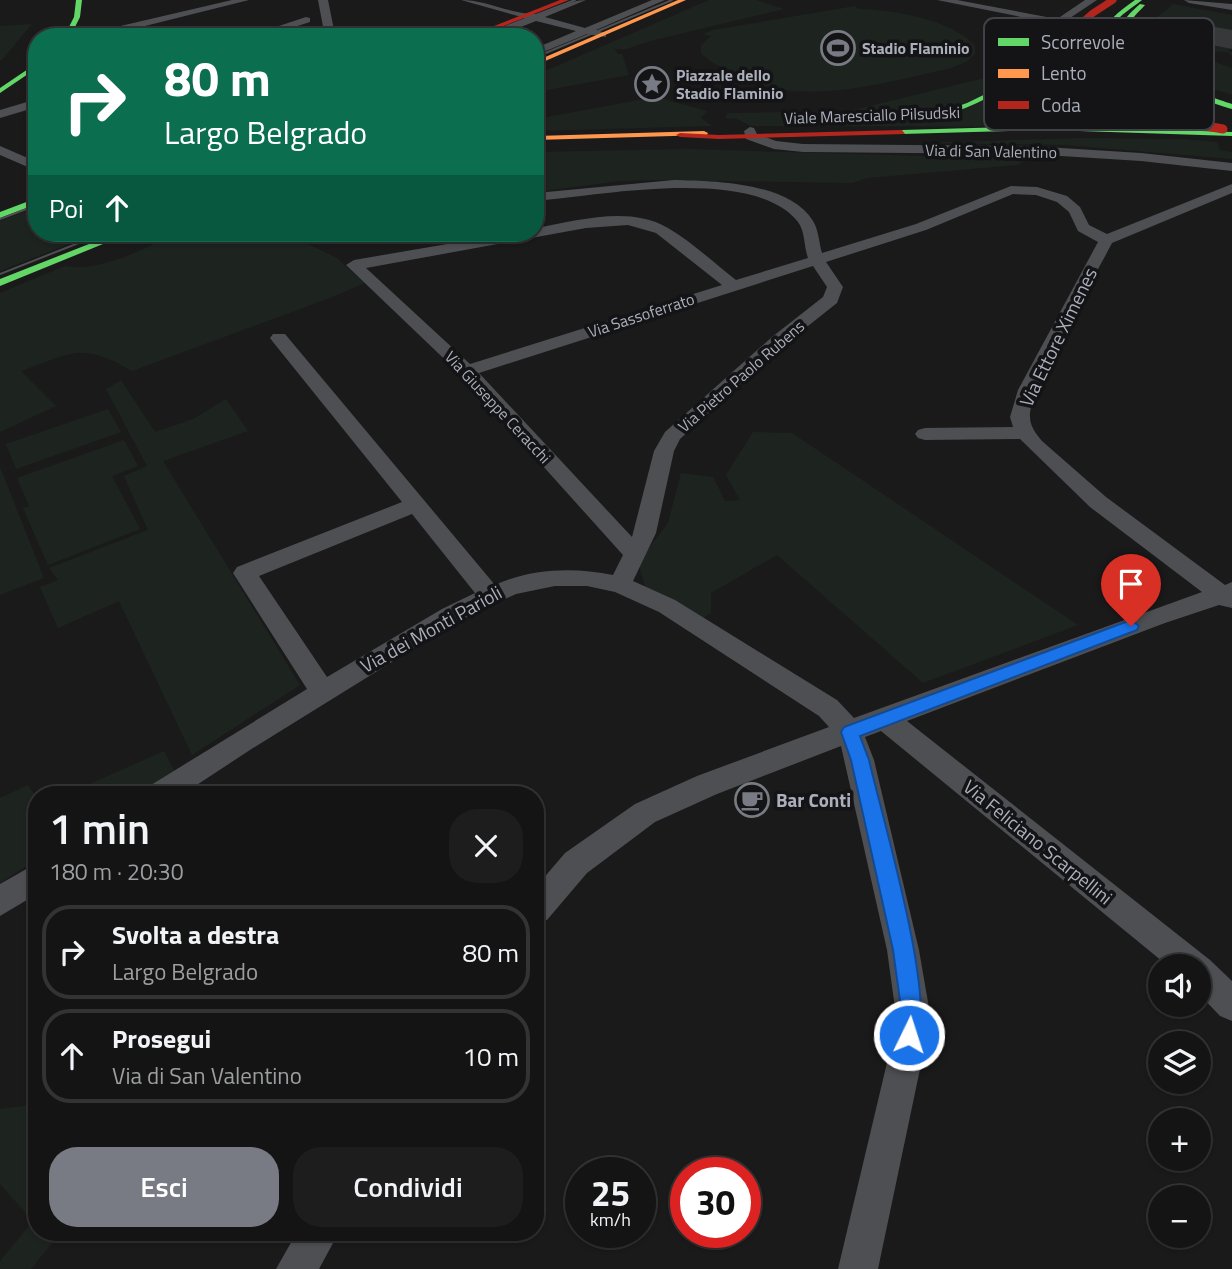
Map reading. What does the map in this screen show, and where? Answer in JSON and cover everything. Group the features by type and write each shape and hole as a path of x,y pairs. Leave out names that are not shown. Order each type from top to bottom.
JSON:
{"main road":[{"path":"72,28 77,17 79,0"},
{"path":"496,28 566,0"},
{"path":"544,59 594,33 683,0"},
{"path":"1086,18 1113,0"},
{"path":"1114,18 1121,10 1139,0"},
{"path":"1129,18 1148,0"},
{"path":"0,91 28,71"},
{"path":"1214,100 1232,107"},
{"path":"892,128 984,102"},
{"path":"892,128 984,122"},
{"name":"Viale Maresciallo Pilsudski","path":"544,138 984,128"},
{"name":"Viale Maresciallo Pilsudski","path":"1184,130 1229,131"},
{"path":"0,215 28,204"},
{"path":"0,283 102,242"}],"street":[{"path":"127,28 244,0"},
{"path":"323,0 329,28"},
{"path":"466,0 594,33"},
{"path":"505,28 531,16 581,0"},
{"path":"544,49 594,33 660,0"},
{"path":"942,0 1037,18"},
{"path":"1064,18 1091,0"},
{"path":"1189,0 1232,6"},
{"path":"1208,0 1232,6"},
{"path":"280,28 306,20"},
{"path":"0,114 28,106"},
{"name":"Via di San Valentino","path":"751,133 774,145 803,148 1029,150 1167,159 1232,167"},
{"path":"0,150 28,163"},
{"path":"2,166 21,160"},
{"name":"Via Pietro Paolo Rubens","path":"544,196 656,185 701,185 741,190 776,200 800,215 810,230 816,258 834,284 833,296 718,393 673,436 664,451 652,510 636,555 621,585"},
{"path":"1106,240 1232,188"},
{"name":"Via Sassoferrato","path":"467,371 935,222 1015,190 1037,191 1062,199 1074,210 1083,228 1106,240"},
{"name":"Via Giuseppe Ceracchi","path":"544,232 629,220 661,230 733,286"},
{"name":"Via Ettore Ximenes","path":"1106,240 1027,390 1020,410 1025,433 1049,459 1098,502 1228,596"},
{"name":"Via Giuseppe Ceracchi","path":"485,242 354,265 467,371 636,555"},
{"path":"279,338 490,595"},
{"path":"925,433 1025,433"},
{"path":"322,691 245,573 414,505"},
{"name":"Via dei Monti Parioli","path":"174,786 322,691 450,615 522,583 555,578 587,578 621,585 667,606 828,708 855,746"},
{"path":"544,900 576,863 645,813 707,785 805,748 855,746 884,718 1228,596"},
{"name":"Via Feliciano Scarpellini","path":"884,718 1178,954"},
{"path":"855,746 898,925 912,1008 902,1075 858,1269"},
{"path":"0,901 28,883"},
{"path":"1211,983 1232,1004"},
{"path":"296,1269 314,1241"}],"shaded area":[{"path":"709,0 756,0 784,9 626,49 614,49 618,54 622,54 629,75 544,91 544,72"},
{"path":"1173,4 1232,15 1232,30 1214,32 1214,18 1156,18"},
{"name":"Stadio Flaminio","path":"855,6 858,9 887,11 921,18 952,29 975,46 975,54 966,62 951,68 895,81 838,90 810,91 755,83 717,65 701,53 701,45 711,36 703,34 713,30"},
{"path":"32,24 2,60 0,60 0,26"},
{"path":"1214,45 1231,48 1228,51 1232,52 1232,56 1228,52 1214,51"},
{"path":"1214,62 1232,68 1232,95 1214,89"},
{"path":"984,78 984,127 751,126 737,119 725,118 728,113 849,111"},
{"path":"656,97 707,111 701,118 712,126 544,131 544,118"},
{"path":"1083,138 1217,142 1220,150 1232,152 1232,159 1065,145 911,143"},
{"path":"687,149 1028,159 1017,165 867,178 852,183 656,180 620,181 544,191 544,152"},
{"path":"28,210 28,242 74,242 0,271 0,221"},
{"path":"160,242 304,242 337,258 364,283 132,371 100,356 77,353 21,371 56,406 0,432 0,293 65,266 94,266"},
{"path":"121,380 155,432 193,419 226,399 248,431 163,461 300,685 192,755 119,601 58,628 40,587 58,580 49,568 148,530 124,476 147,466 106,389"},
{"path":"108,409 121,432 16,469 6,444"},
{"path":"753,432 792,433 1078,625 923,683 777,555 711,593 711,613 700,620 646,590 638,562 668,523 681,473 713,477 725,501 740,500 726,475"},
{"path":"124,440 138,466 112,476 140,529 48,565 23,508 29,506 17,478"},
{"path":"0,467 44,578 0,595"},
{"path":"164,751 175,772 152,786 85,786"},
{"path":"29,786 28,865 0,883 0,798"},
{"path":"28,1104 28,1215 0,1184 0,1109"},
{"path":"28,1227 28,1241 54,1241 31,1269 0,1269 0,1261"}],"building":[{"path":"1214,27 1232,30 1232,49 1214,45"}],"tram line":[{"path":"502,28 575,0"},
{"path":"544,54 672,0"},
{"path":"0,219 28,208"},
{"path":"0,274 81,242"}],"traffic: fast":[{"path":"72,28 77,17 79,0"},
{"path":"1115,18 1139,0"},
{"path":"1130,18 1142,5"},
{"path":"0,91 28,71"},
{"path":"932,117 984,98"},
{"path":"1214,101 1232,107"},
{"path":"902,132 984,130"},
{"path":"1110,130 1232,134"},
{"path":"0,215 28,204"},
{"path":"0,283 102,242"}],"traffic: slow":[{"path":"544,60 683,0"},
{"path":"544,138 704,133"}],"traffic: jam":[{"path":"493,28 566,0"},
{"path":"1087,18 1113,0"},
{"path":"1214,127 1223,129"},
{"path":"680,135 719,137 902,132"}],"place":[{"name":"Stadio Flaminio","path":"838,48"},
{"name":"Piazzale dello Stadio Flaminio","path":"652,84"},
{"name":"Bar Conti","path":"752,800"}],"route":[{"path":"909,1035 912,1008 903,950 860,760 850,732 1131,626"}]}
